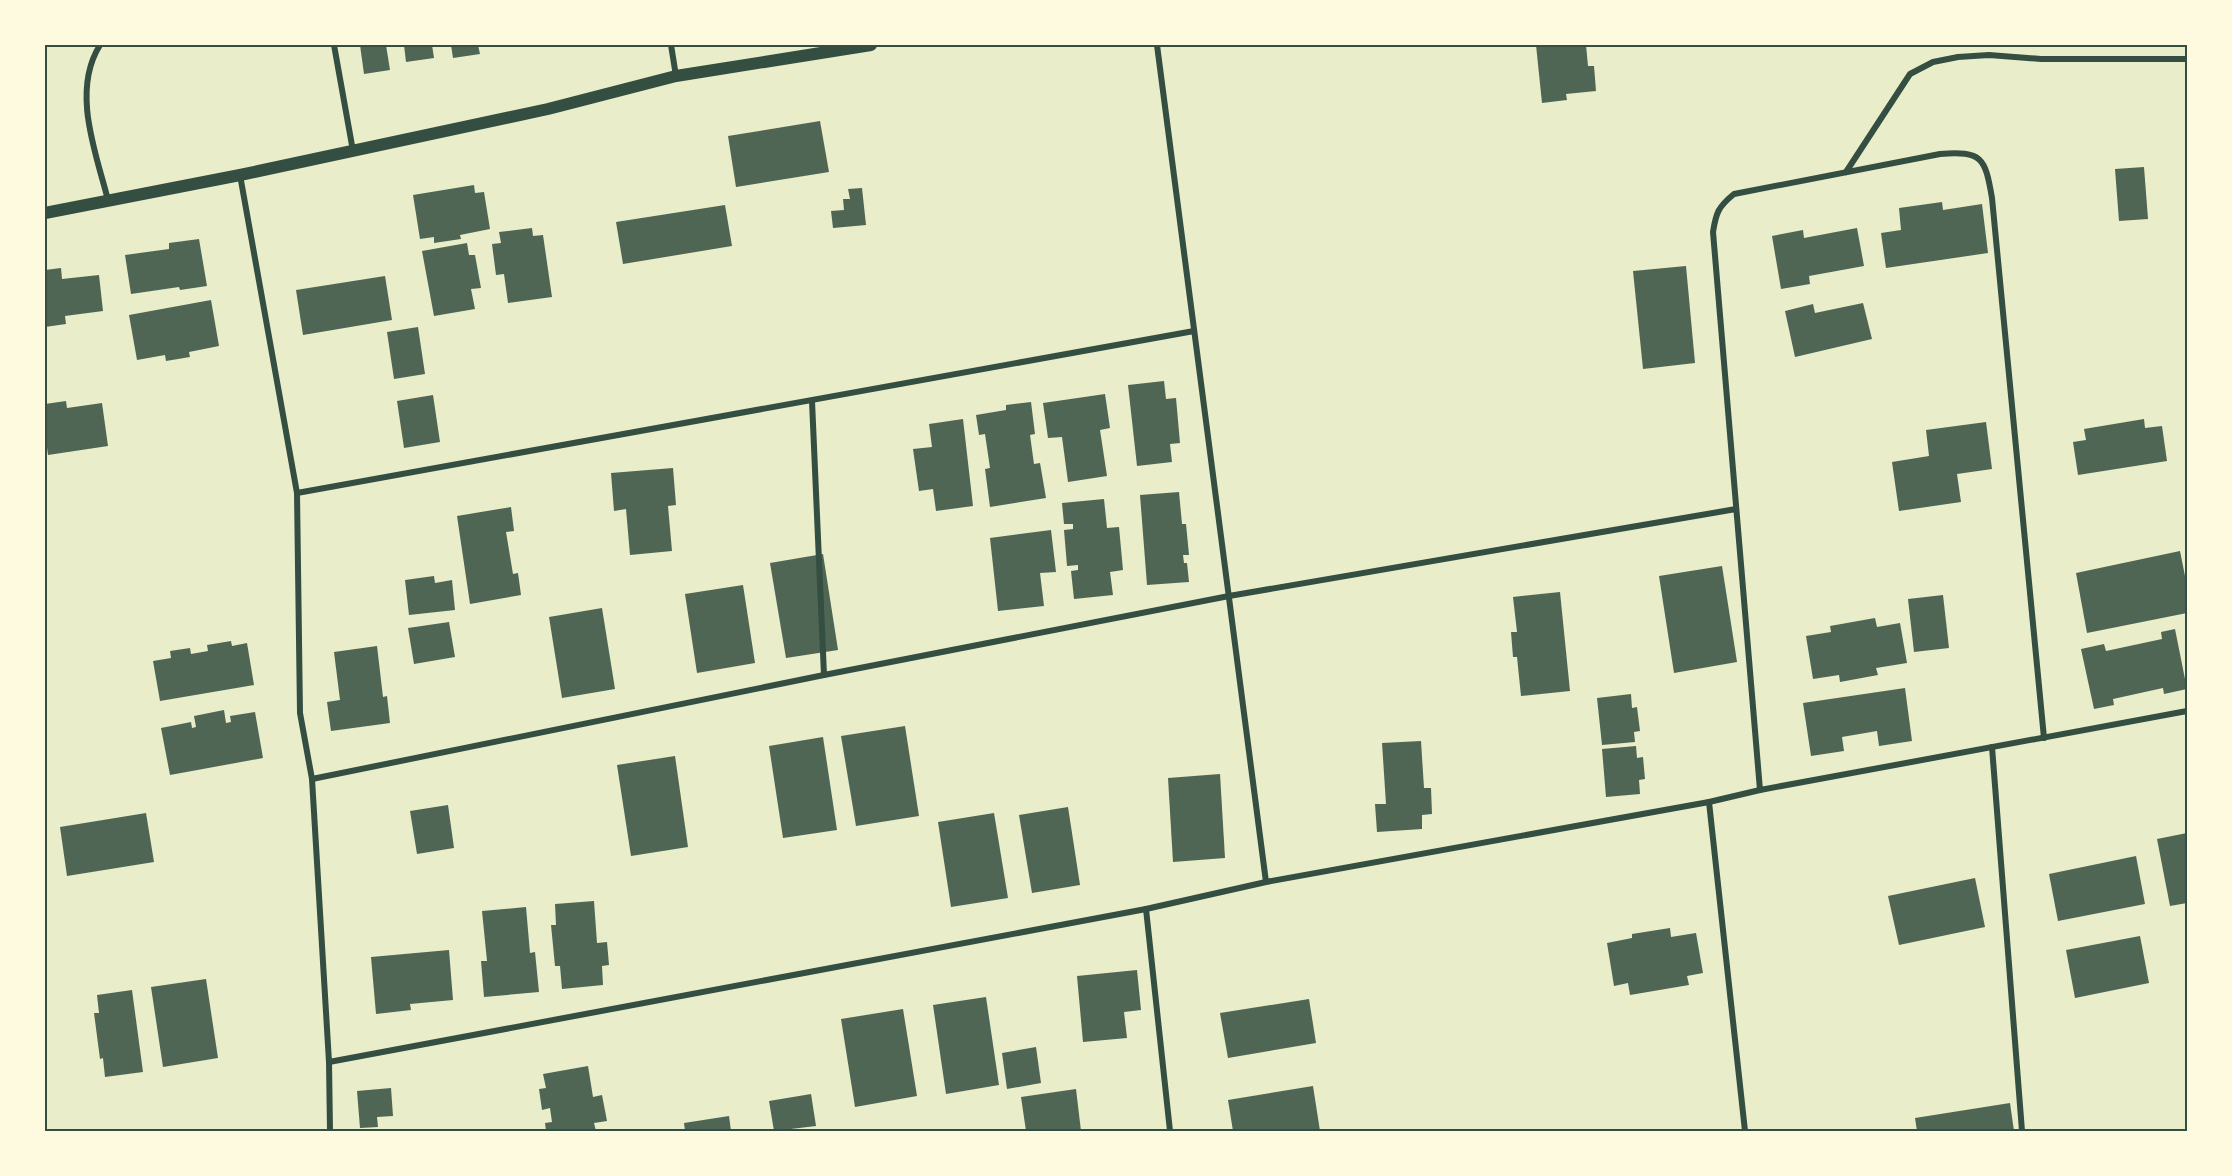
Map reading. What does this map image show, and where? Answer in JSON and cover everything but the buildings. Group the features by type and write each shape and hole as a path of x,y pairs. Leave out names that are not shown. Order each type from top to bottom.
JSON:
{"main road":[{"path":"45,213 240,175 548,109 676,76 871,45"}],"street":[{"path":"100,45 94,54 86,85 90,131 108,200"},
{"path":"334,45 353,151"},
{"path":"671,45 676,76"},
{"path":"1157,45 1266,882"},
{"path":"1846,172 1910,74 1933,62 1958,57 1989,55 2040,59 2187,59"},
{"path":"1760,790 1713,232 1716,213 1734,194 1940,154 1967,152 1979,159 1988,173 2044,738"},
{"path":"240,175 297,493 300,713 312,780 329,1062 330,1131"},
{"path":"297,493 1194,331"},
{"path":"812,401 824,675"},
{"path":"312,780 824,675 1229,596 1736,509"},
{"path":"329,1062 1146,909 1266,882 1709,802 1760,790 2187,711"},
{"path":"1992,747 2022,1131"},
{"path":"1709,802 1745,1131"},
{"path":"1146,909 1170,1131"}]}
